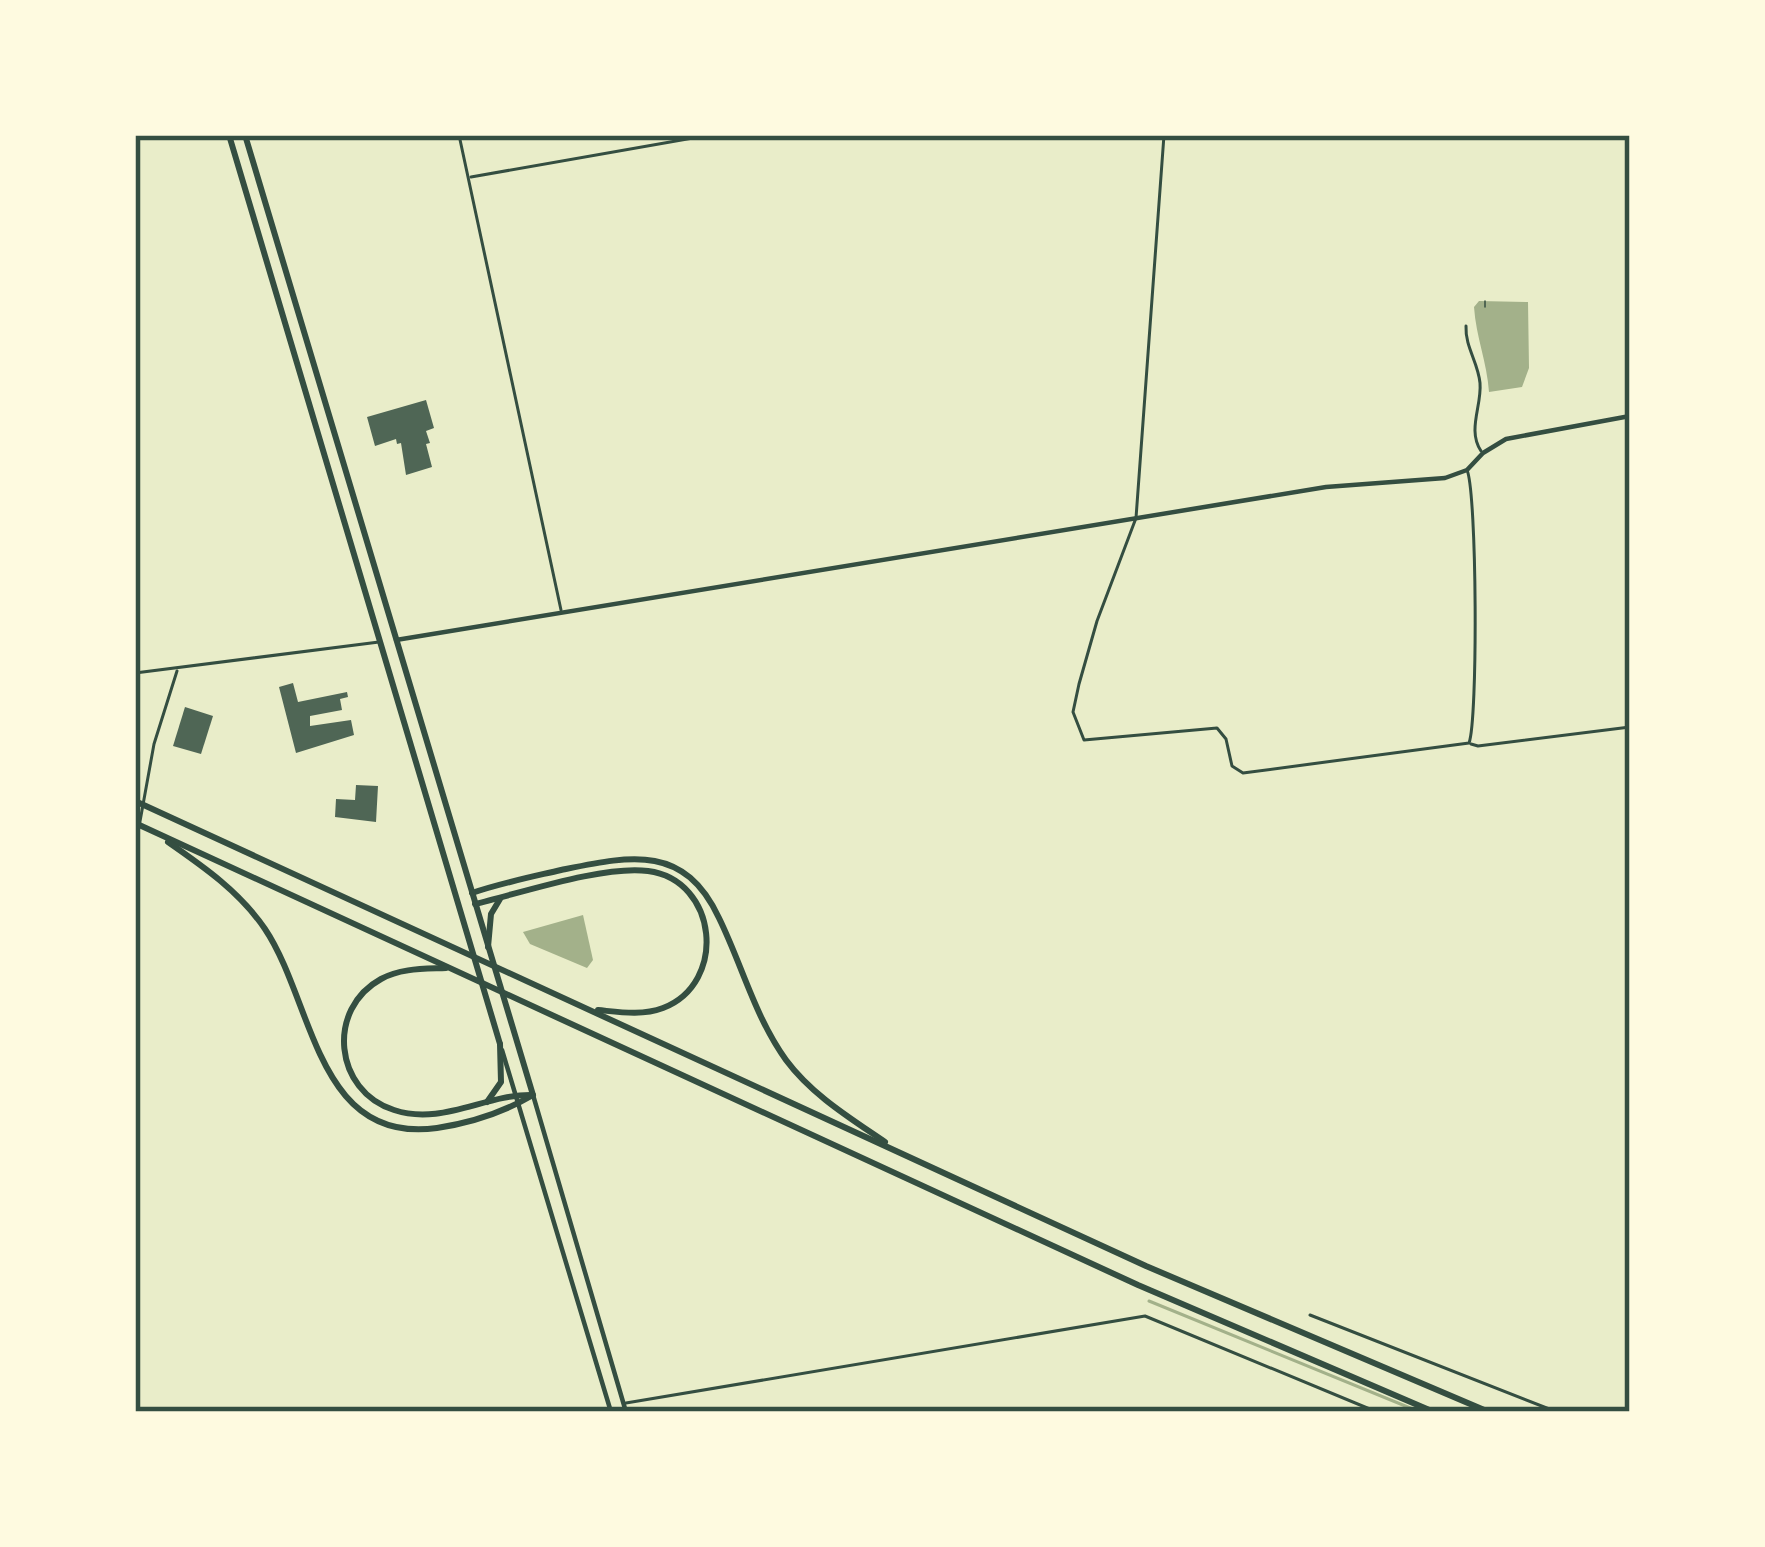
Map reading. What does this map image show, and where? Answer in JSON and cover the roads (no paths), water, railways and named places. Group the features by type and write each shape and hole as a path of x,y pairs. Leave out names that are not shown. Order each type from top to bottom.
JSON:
{"main road":[{"path":"229,135 500,1045 501,1082 487,1102"},
{"path":"245,135 533,1095 438,1114 396,1111 364,1093 346,1064 345,1026 359,995 391,974 449,968"},
{"path":"135,801 1277,1324 1489,1412"},
{"path":"135,824 1134,1283 1434,1412"},
{"path":"150,830 213,874 254,914 280,955 333,1081 365,1114 389,1125 426,1129 458,1124 517,1099"},
{"path":"458,903 472,893 608,861 649,859 675,866 708,896 785,1059 824,1100 903,1154"},
{"path":"458,903 475,904 634,869 671,878 693,894 708,938 706,961 691,988 679,1000 647,1012 589,1009"},
{"path":"488,947 491,914 501,897"}],"street":[{"path":"459,135 561,610"},
{"path":"471,177 710,135"},
{"path":"1164,135 1136,518 1079,684 1073,712 1077,732 1094,742 1216,728 1226,739 1232,766 1244,773 1630,727"},
{"path":"1466,326 1481,387 1474,430 1483,453"},
{"path":"396,640 1326,487 1445,478 1467,470 1506,439 1630,416"},
{"path":"1467,470 1473,485 1474,524 1469,743"},
{"path":"135,673 380,642"},
{"path":"135,849 151,760 178,669"},
{"path":"500,1045 610,1412"},
{"path":"533,1095 626,1412"},
{"path":"624,1403 1145,1316 1377,1412"},
{"path":"1310,1316 1557,1412"}],"waterway":[{"path":"1149,1301 1420,1412"}]}
